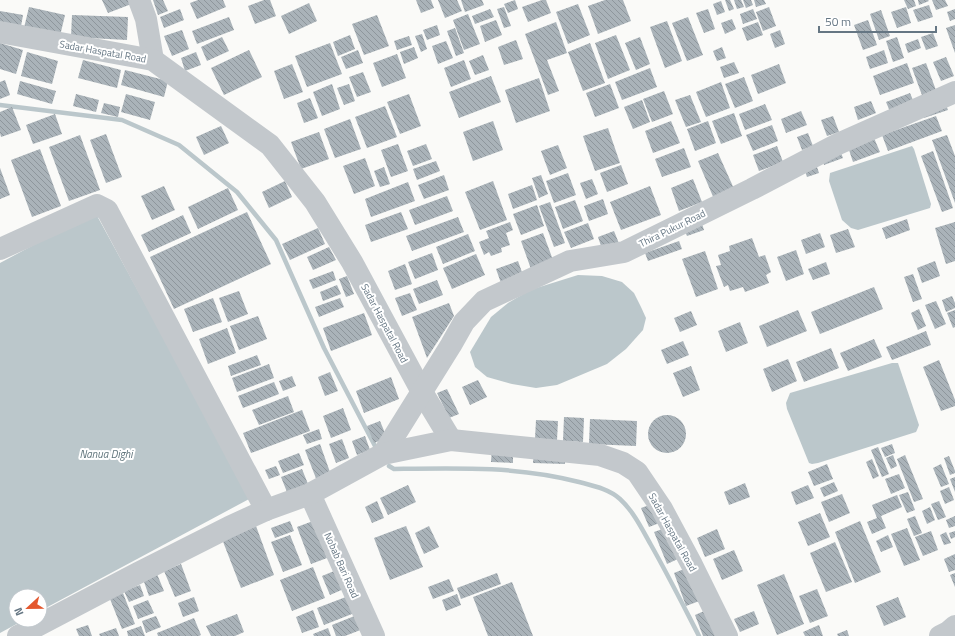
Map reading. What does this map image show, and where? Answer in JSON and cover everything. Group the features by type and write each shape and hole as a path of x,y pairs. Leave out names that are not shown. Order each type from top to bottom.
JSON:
{"street":[{"path":"139,0 146,19 153,60"},
{"name":"Sadar Haspatal Road","path":"0,32 153,60 270,145 315,202 352,262 422,392 451,440 600,454 623,463 637,472 666,516 727,636"},
{"name":"Thira Pukur Road","path":"383,454 464,322 484,301 570,261 624,252 752,189 838,144 955,92"},
{"path":"0,249 97,205 107,210 266,510"},
{"path":"18,636 138,573 266,510 310,494 383,454 451,440"},
{"name":"Nobab Bari Road","path":"310,494 374,636"},
{"path":"940,636 955,626"}],"water":[{"path":"912,146 931,204 930,208 858,230 851,228 842,220 829,181 830,173"},
{"name":"Nanua Dighi","path":"95,212 251,498 48,607 48,588 8,588 8,628 9,628 0,633 0,263"},
{"path":"578,275 602,276 622,282 634,293 646,318 643,330 626,349 607,364 557,385 536,388 512,384 487,377 475,367 470,352 491,317 508,303 530,290"},
{"path":"892,363 898,363 919,425 916,432 818,463 809,463 787,409 786,403 790,393"}],"building":[{"path":"102,0 132,0 134,3 108,13"},
{"path":"153,0 163,0 168,11 158,15"},
{"path":"198,0 223,0 226,7 197,19 190,3"},
{"path":"264,0 270,0 276,16 255,24 248,6"},
{"path":"416,0 431,0 434,8 421,13"},
{"path":"438,0 457,0 462,11 445,18"},
{"path":"461,0 482,0 484,5 465,12"},
{"path":"515,0 518,9 508,13 504,4"},
{"path":"546,0 551,13 528,22 522,7"},
{"path":"605,0 623,0 631,21 598,34 588,6"},
{"path":"725,0 730,0 734,9 729,11"},
{"path":"734,0 741,0 744,7 737,9"},
{"path":"743,0 751,0 753,5 746,8"},
{"path":"754,0 764,0 766,4 756,7"},
{"path":"904,0 914,0 916,6 908,9"},
{"path":"918,0 928,0 929,1 919,5"},
{"path":"932,0 945,0 948,6 936,10"},
{"path":"721,1 725,12 717,15 713,4"},
{"path":"309,3 317,21 289,34 281,16"},
{"path":"578,4 590,35 568,44 556,12"},
{"path":"929,5 933,17 918,22 913,10"},
{"path":"29,7 65,15 60,36 24,28"},
{"path":"504,7 511,26 504,28 497,9"},
{"path":"769,7 776,26 763,31 756,12"},
{"path":"906,7 911,23 897,28 891,12"},
{"path":"180,9 184,20 164,28 160,17"},
{"path":"490,9 494,17 475,24 472,16"},
{"path":"708,9 715,29 704,33 696,13"},
{"path":"753,9 757,19 743,24 740,14"},
{"path":"955,9 955,19 950,21 947,12"},
{"path":"881,10 890,36 879,40 870,14"},
{"path":"0,11 23,15 20,32 0,29"},
{"path":"468,14 480,44 464,50 453,20"},
{"path":"72,15 128,17 127,40 71,37"},
{"path":"377,15 389,46 364,55 352,24"},
{"path":"229,17 234,30 197,44 192,31"},
{"path":"688,17 703,55 687,61 672,23"},
{"path":"732,19 736,29 725,34 721,23"},
{"path":"496,20 502,35 485,42 480,26"},
{"path":"868,20 877,45 863,50 854,25"},
{"path":"667,21 682,61 665,68 650,27"},
{"path":"556,22 567,53 547,60 559,91 548,95 525,34"},
{"path":"758,22 763,35 747,41 742,28"},
{"path":"437,25 440,35 427,40 423,30"},
{"path":"955,25 955,53 946,28"},
{"path":"455,28 464,53 456,56 447,31"},
{"path":"182,30 189,49 172,56 164,36"},
{"path":"780,30 785,44 775,48 770,34"},
{"path":"933,33 938,46 926,50 921,37"},
{"path":"422,34 427,49 421,52 415,36"},
{"path":"350,35 355,49 338,56 333,42"},
{"path":"616,35 630,70 608,79 595,43"},
{"path":"409,36 412,45 397,50 394,41"},
{"path":"222,37 229,51 207,61 201,47"},
{"path":"640,37 650,64 636,70 625,43"},
{"path":"897,37 904,58 893,62 886,41"},
{"path":"918,39 921,48 908,53 905,44"},
{"path":"516,40 523,59 504,65 498,47"},
{"path":"446,41 453,58 438,64 432,46"},
{"path":"0,43 23,50 16,74 0,69"},
{"path":"330,43 342,74 307,87 295,56"},
{"path":"590,43 605,83 583,91 568,52"},
{"path":"414,47 418,58 404,64 400,52"},
{"path":"722,47 726,58 717,61 713,51"},
{"path":"249,50 262,77 224,95 211,68"},
{"path":"358,50 363,63 346,69 341,57"},
{"path":"884,50 888,63 870,69 866,57"},
{"path":"27,52 58,61 52,84 21,76"},
{"path":"196,52 201,65 185,71 181,58"},
{"path":"397,54 406,78 382,87 373,63"},
{"path":"483,55 489,70 475,75 469,61"},
{"path":"946,57 954,76 941,81 933,62"},
{"path":"83,60 121,70 117,88 78,78"},
{"path":"464,60 471,79 451,87 444,68"},
{"path":"734,62 739,73 724,78 720,67"},
{"path":"907,63 914,83 880,95 873,76"},
{"path":"926,63 937,93 923,98 912,68"},
{"path":"292,64 303,92 284,99 274,71"},
{"path":"779,64 786,83 758,94 751,75"},
{"path":"650,68 657,87 622,100 615,82"},
{"path":"125,70 168,81 164,97 121,85"},
{"path":"363,72 371,92 357,97 349,77"},
{"path":"491,76 501,102 459,118 449,92"},
{"path":"744,77 753,101 735,108 725,84"},
{"path":"539,78 550,111 516,123 505,90"},
{"path":"5,80 10,95 0,99 0,82"},
{"path":"20,81 56,91 52,104 17,94"},
{"path":"721,82 730,108 706,117 696,92"},
{"path":"332,84 340,109 322,116 313,92"},
{"path":"349,84 355,101 344,105 337,88"},
{"path":"610,84 619,108 595,117 586,93"},
{"path":"664,91 673,114 652,122 643,99"},
{"path":"910,93 915,105 891,114 886,102"},
{"path":"76,94 99,100 96,112 73,106"},
{"path":"126,94 155,102 150,120 121,112"},
{"path":"409,94 421,126 400,134 387,102"},
{"path":"690,95 701,122 686,127 675,100"},
{"path":"310,98 318,118 304,123 297,103"},
{"path":"642,100 650,122 633,129 624,107"},
{"path":"944,100 948,110 924,118 921,109"},
{"path":"871,101 876,113 858,120 854,107"},
{"path":"104,103 120,107 118,117 101,113"},
{"path":"765,104 772,120 745,130 739,114"},
{"path":"385,106 397,137 367,148 355,117"},
{"path":"12,107 21,130 1,137 0,112"},
{"path":"801,111 807,125 786,133 781,119"},
{"path":"734,113 742,136 721,144 712,121"},
{"path":"55,114 62,134 33,144 26,125"},
{"path":"833,116 839,132 827,136 821,120"},
{"path":"936,116 942,131 888,151 882,135"},
{"path":"350,119 361,149 335,158 324,129"},
{"path":"493,121 503,150 473,161 463,132"},
{"path":"671,121 680,143 653,153 645,131"},
{"path":"708,121 716,143 695,151 687,129"},
{"path":"772,125 778,141 753,151 746,135"},
{"path":"221,126 229,143 204,155 196,137"},
{"path":"608,128 620,163 595,171 583,136"},
{"path":"319,132 329,159 301,169 291,142"},
{"path":"808,133 813,146 802,150 797,137"},
{"path":"106,134 122,177 106,183 90,140"},
{"path":"80,135 100,190 69,201 49,147"},
{"path":"947,135 955,156 955,203 932,140"},
{"path":"874,138 880,152 853,162 848,147"},
{"path":"398,144 408,171 391,177 381,150"},
{"path":"426,144 432,159 413,166 407,151"},
{"path":"558,145 567,168 550,175 541,151"},
{"path":"777,146 783,162 759,171 753,155"},
{"path":"684,148 691,167 662,177 655,159"},
{"path":"839,148 843,158 824,165 821,155"},
{"path":"40,149 61,206 32,217 11,160"},
{"path":"933,151 953,208 942,212 921,156"},
{"path":"718,153 735,191 714,199 698,161"},
{"path":"365,158 375,186 354,194 343,166"},
{"path":"436,161 440,171 417,180 413,169"},
{"path":"815,161 819,173 807,177 803,165"},
{"path":"621,165 628,184 607,192 600,173"},
{"path":"384,167 390,184 380,187 374,171"},
{"path":"0,168 10,195 0,199"},
{"path":"568,173 576,195 554,203 546,181"},
{"path":"444,175 449,190 424,199 418,185"},
{"path":"541,175 548,194 539,198 532,178"},
{"path":"592,179 598,194 586,199 580,183"},
{"path":"693,179 702,202 679,211 671,188"},
{"path":"285,181 292,197 269,208 262,192"},
{"path":"493,181 507,220 480,230 465,192"},
{"path":"408,182 415,201 371,217 365,199"},
{"path":"532,185 537,200 513,209 508,194"},
{"path":"164,186 175,210 152,220 141,196"},
{"path":"650,186 661,215 621,230 610,202"},
{"path":"228,188 238,210 198,229 188,207"},
{"path":"447,196 453,211 415,225 409,210"},
{"path":"603,199 608,214 589,221 584,206"},
{"path":"575,200 583,221 563,229 555,207"},
{"path":"550,202 565,243 554,247 539,206"},
{"path":"537,205 544,226 521,235 513,214"},
{"path":"247,212 271,264 174,309 150,257"},
{"path":"401,212 408,229 371,242 365,225"},
{"path":"183,215 191,233 149,252 141,235"},
{"path":"458,217 464,232 412,251 406,236"},
{"path":"907,219 910,230 886,239 882,228"},
{"path":"701,221 704,230 687,236 683,227"},
{"path":"510,222 513,230 506,233 510,245 501,248 502,252 491,256 489,252 484,255 479,242 489,238 486,231"},
{"path":"955,222 955,261 946,264 935,228"},
{"path":"588,223 594,239 571,248 564,232"},
{"path":"318,228 325,244 290,260 282,244"},
{"path":"848,229 855,247 836,253 830,235"},
{"path":"614,231 620,246 603,252 598,237"},
{"path":"543,233 553,260 531,269 521,241"},
{"path":"820,233 825,247 806,254 801,240"},
{"path":"468,234 475,251 443,264 436,247"},
{"path":"752,238 759,257 765,255 771,272 766,275 769,283 745,292 743,287 730,291 728,285 724,287 716,266 721,265 718,255 730,251 729,246"},
{"path":"679,241 682,249 648,261 645,253"},
{"path":"329,247 336,260 313,270 307,257"},
{"path":"796,250 804,274 786,281 777,257"},
{"path":"705,251 718,289 696,297 682,259"},
{"path":"432,253 438,270 415,279 408,262"},
{"path":"476,254 485,275 452,289 443,268"},
{"path":"518,261 523,275 501,283 496,269"},
{"path":"935,261 940,276 922,283 917,268"},
{"path":"826,262 830,274 813,280 808,269"},
{"path":"405,264 412,284 395,290 388,271"},
{"path":"333,271 336,280 313,289 309,280"},
{"path":"913,274 922,299 913,302 904,277"},
{"path":"347,276 354,294 346,297 339,279"},
{"path":"437,280 443,295 419,304 413,289"},
{"path":"337,285 341,294 323,301 320,292"},
{"path":"874,287 883,309 820,334 811,312"},
{"path":"239,291 248,314 228,322 219,298"},
{"path":"410,293 417,310 402,316 395,298"},
{"path":"952,296 955,303 955,308 946,312 942,300"},
{"path":"213,298 222,322 193,332 184,309"},
{"path":"340,298 344,307 319,317 315,307"},
{"path":"936,301 946,324 935,329 925,305"},
{"path":"449,303 454,316 427,358 412,317"},
{"path":"919,309 926,326 918,330 911,313"},
{"path":"798,310 807,331 767,347 759,326"},
{"path":"955,310 955,327 953,328 947,313"},
{"path":"691,311 697,325 680,332 674,318"},
{"path":"364,313 372,335 331,351 323,328"},
{"path":"258,316 267,339 239,350 230,326"},
{"path":"740,322 748,343 726,352 718,331"},
{"path":"227,328 236,353 208,364 199,339"},
{"path":"926,331 931,345 892,360 886,347"},
{"path":"874,339 882,357 848,371 840,353"},
{"path":"683,341 689,355 667,364 661,350"},
{"path":"831,348 839,368 804,382 796,362"},
{"path":"257,355 261,365 231,376 228,366"},
{"path":"788,359 797,381 772,392 763,369"},
{"path":"939,360 955,400 955,406 941,411 923,367"},
{"path":"269,364 274,378 237,392 232,378"},
{"path":"691,366 700,390 683,397 673,373"},
{"path":"330,372 338,391 325,396 318,377"},
{"path":"292,376 296,386 283,391 279,381"},
{"path":"391,377 399,399 364,413 356,391"},
{"path":"478,380 487,397 470,405 462,387"},
{"path":"274,382 279,394 243,408 238,396"},
{"path":"447,389 459,414 449,418 437,393"},
{"path":"288,396 294,412 259,425 252,410"},
{"path":"343,408 351,430 331,438 323,416"},
{"path":"302,410 310,431 251,453 243,433"},
{"path":"667,415 677,418 683,424 686,434 683,444 677,450 667,453 657,450 651,444 648,434 651,424 657,418"},
{"path":"564,417 584,418 583,442 563,441"},
{"path":"590,419 637,421 636,446 589,444"},
{"path":"536,420 558,421 557,440 535,439"},
{"path":"380,421 387,438 374,443 367,426"},
{"path":"319,429 322,439 307,444 303,435"},
{"path":"365,436 370,450 357,455 352,441"},
{"path":"342,439 349,458 336,463 329,444"},
{"path":"320,444 331,475 317,481 305,450"},
{"path":"892,444 895,453 885,457 881,448"},
{"path":"878,447 889,474 882,477 871,450"},
{"path":"492,448 513,449 513,463 491,462"},
{"path":"534,451 565,452 565,464 533,463"},
{"path":"299,453 304,465 283,473 278,461"},
{"path":"893,455 897,466 891,469 886,458"},
{"path":"905,455 923,499 914,502 897,459"},
{"path":"949,456 955,471 955,473 950,475 944,458"},
{"path":"872,459 879,476 873,479 866,462"},
{"path":"827,464 833,479 814,486 808,472"},
{"path":"941,464 949,484 941,487 933,468"},
{"path":"276,466 280,475 269,479 265,470"},
{"path":"302,469 308,484 287,492 281,477"},
{"path":"899,474 905,488 891,494 885,479"},
{"path":"955,477 955,492 950,479"},
{"path":"834,482 838,491 824,497 820,488"},
{"path":"745,483 750,497 729,505 724,492"},
{"path":"408,485 416,502 388,515 380,498"},
{"path":"808,485 814,498 796,505 791,492"},
{"path":"949,487 954,500 945,504 940,491"},
{"path":"908,492 915,510 907,513 899,495"},
{"path":"842,494 850,513 829,522 821,502"},
{"path":"897,495 902,507 881,516 886,528 872,534 867,522 877,518 872,505"},
{"path":"377,501 384,518 372,523 365,507"},
{"path":"939,501 946,517 938,520 931,504"},
{"path":"655,503 662,522 649,527 641,508"},
{"path":"930,507 935,520 927,524 922,511"},
{"path":"820,513 830,537 808,546 798,522"},
{"path":"915,516 922,533 914,536 907,519"},
{"path":"955,516 955,526 949,528 946,520"},
{"path":"290,521 294,531 275,538 271,528"},
{"path":"313,521 327,558 311,564 297,527"},
{"path":"860,521 881,572 855,583 835,532"},
{"path":"256,526 274,575 241,588 222,539"},
{"path":"406,526 423,567 390,580 374,538"},
{"path":"429,526 439,547 424,554 415,533"},
{"path":"668,527 680,558 667,564 654,532"},
{"path":"907,528 920,560 904,566 891,534"},
{"path":"717,529 725,549 705,557 697,538"},
{"path":"931,531 938,550 923,556 915,537"},
{"path":"955,531 955,537 951,539 949,533"},
{"path":"946,532 951,543 944,545 940,535"},
{"path":"290,535 302,565 283,572 271,542"},
{"path":"888,535 893,547 881,552 876,541"},
{"path":"835,542 852,582 826,592 810,553"},
{"path":"734,550 743,571 722,580 713,559"},
{"path":"955,554 955,570 949,572 944,559"},
{"path":"181,564 191,591 175,597 164,571"},
{"path":"313,567 325,598 292,611 280,580"},
{"path":"689,567 702,600 686,606 674,573"},
{"path":"339,569 346,588 330,595 322,576"},
{"path":"497,573 501,584 461,599 457,588"},
{"path":"955,573 955,587 950,575"},
{"path":"157,574 164,591 149,596 143,579"},
{"path":"784,574 804,624 777,635 757,585"},
{"path":"449,579 454,591 433,599 428,587"},
{"path":"512,582 533,636 488,636 473,597"},
{"path":"140,585 144,596 129,602 124,591"},
{"path":"817,589 828,616 810,623 799,596"},
{"path":"123,593 135,624 122,629 110,599"},
{"path":"457,594 461,605 446,611 442,600"},
{"path":"351,595 357,612 324,625 317,608"},
{"path":"194,597 199,611 183,617 178,603"},
{"path":"898,597 906,617 884,626 876,606"},
{"path":"148,600 154,613 138,619 133,606"},
{"path":"711,608 721,636 703,636 695,615"},
{"path":"313,610 319,627 302,633 296,617"},
{"path":"754,611 759,624 740,632 734,619"},
{"path":"237,614 244,632 235,636 211,636 206,626"},
{"path":"357,615 363,629 345,636 336,636 332,625"},
{"path":"156,616 161,627 146,633 142,621"},
{"path":"194,618 201,635 199,636 158,636 157,633"},
{"path":"88,625 92,636 79,636 76,629"},
{"path":"819,625 823,636 805,636 803,632"},
{"path":"141,626 145,636 128,636 127,631"},
{"path":"116,628 119,636 100,636 99,634"},
{"path":"328,628 331,636 314,636 313,634"},
{"path":"847,630 849,636 838,636 837,634"}],"waterway":[{"path":"0,105 122,120 179,145 237,192 276,240 324,348 375,446"},
{"path":"389,466 394,469 487,469 533,473 579,482 601,488 611,493 625,504 637,521 699,636"}]}
